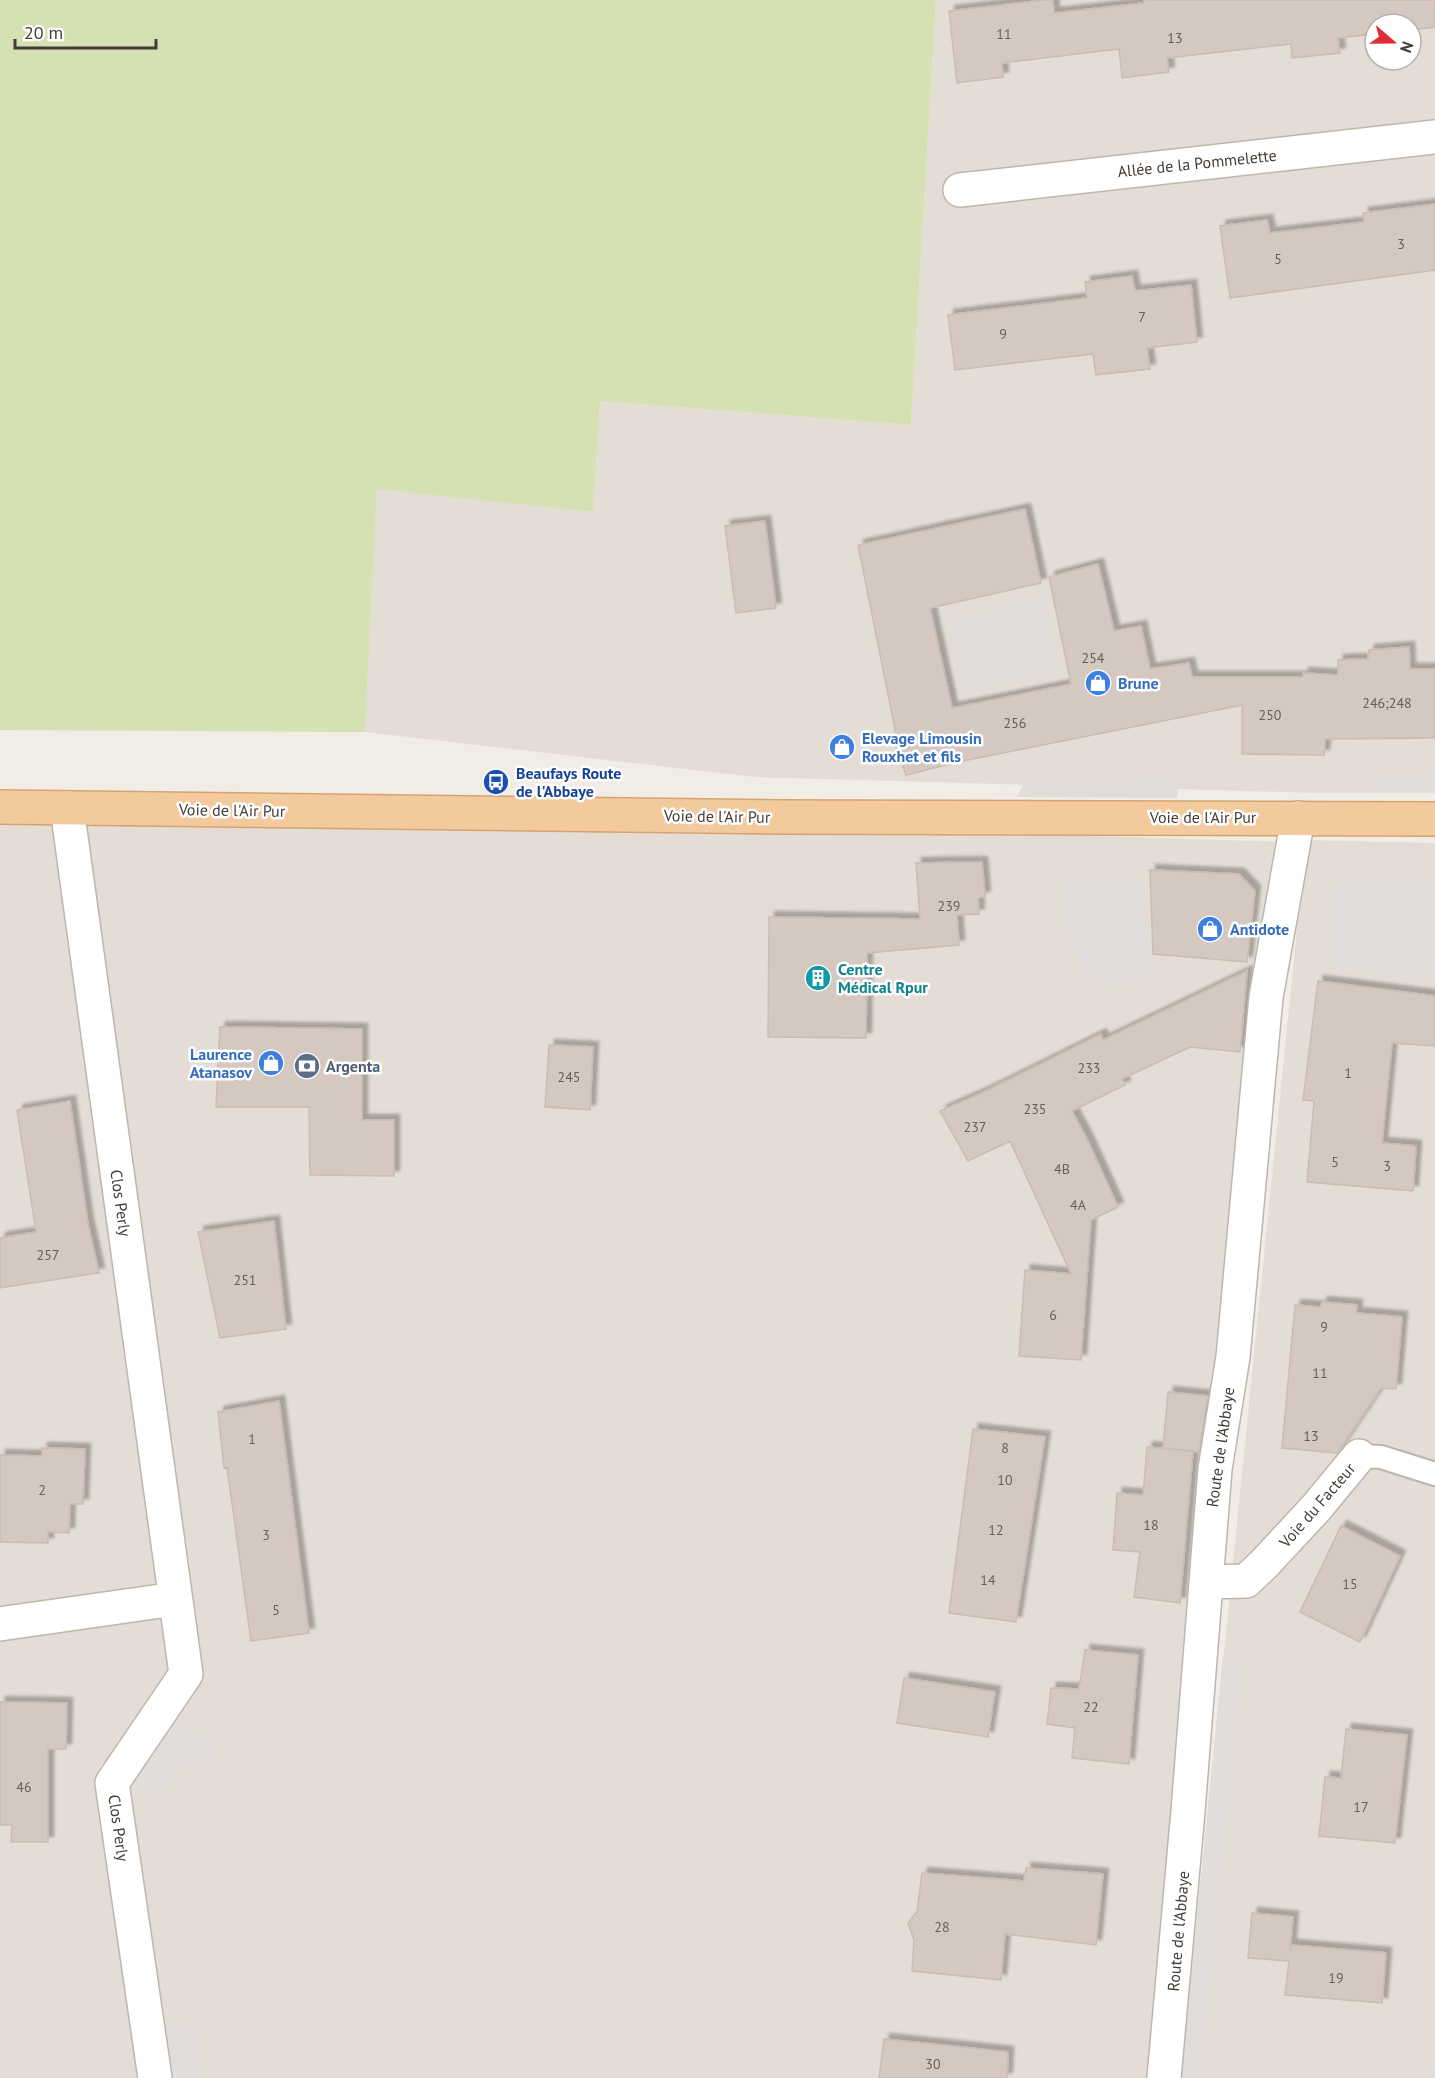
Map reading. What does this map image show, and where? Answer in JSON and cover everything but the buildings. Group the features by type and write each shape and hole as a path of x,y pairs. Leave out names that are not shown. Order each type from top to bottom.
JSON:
{"main road":[{"name":"Voie de l'Air Pur","path":"0,807 784,817 1435,819"}],"street":[{"name":"Allée de la Pommelette","path":"960,190 1435,137"},
{"name":"Clos Perly","path":"67,808 186,1674 112,1783 155,2078"},
{"name":"Route de l'Abbaye","path":"1164,2078 1215,1469 1233,1357 1266,997 1298,818"},
{"name":"Voie du Facteur","path":"1206,1582 1246,1581 1316,1508 1359,1456"},
{"path":"0,1624 175,1599"}],"lane":[{"name":"Voie du Facteur","path":"1359,1456 1381,1457 1435,1474"}],"shaded area":[{"path":"936,0 1435,0 1435,793 1320,793 755,777 365,732 377,488 593,512 600,401 911,425"},
{"path":"1044,597 1055,672 965,691 950,620"},
{"path":"1376,774 1435,774 1435,793 1372,793"},
{"path":"1179,779 1177,798 1017,797 1023,785"},
{"path":"0,816 485,817 1284,842 1162,2078 0,2078"},
{"path":"1306,840 1435,843 1435,2078 1181,2078"},
{"path":"1063,874 1141,881 1151,977 1110,990 1081,964 1063,922"},
{"path":"1435,880 1435,969 1423,980 1334,966 1334,881"},
{"path":"1223,1656 1243,1658 1200,2078 1181,2078"},
{"path":"179,1717 217,1746 200,1767 191,1760 157,1799 148,1791 126,1784"},
{"path":"161,2017 196,2032 202,2076 167,2078"}],"green space":[{"path":"0,0 936,0 911,425 600,401 593,512 377,489 365,732 0,730"}],"place":[{"name":"Brune","path":"1098,683"},
{"name":"Elevage Limousin Rouxhet et fils","path":"842,747"},
{"name":"Beaufays Route de l'Abbaye","path":"496,782"},
{"name":"Antidote","path":"1210,929"},
{"name":"Centre Médical Rpur","path":"818,978"},
{"name":"Laurence Atanasov","path":"271,1063"},
{"name":"Argenta","path":"307,1066"}]}
